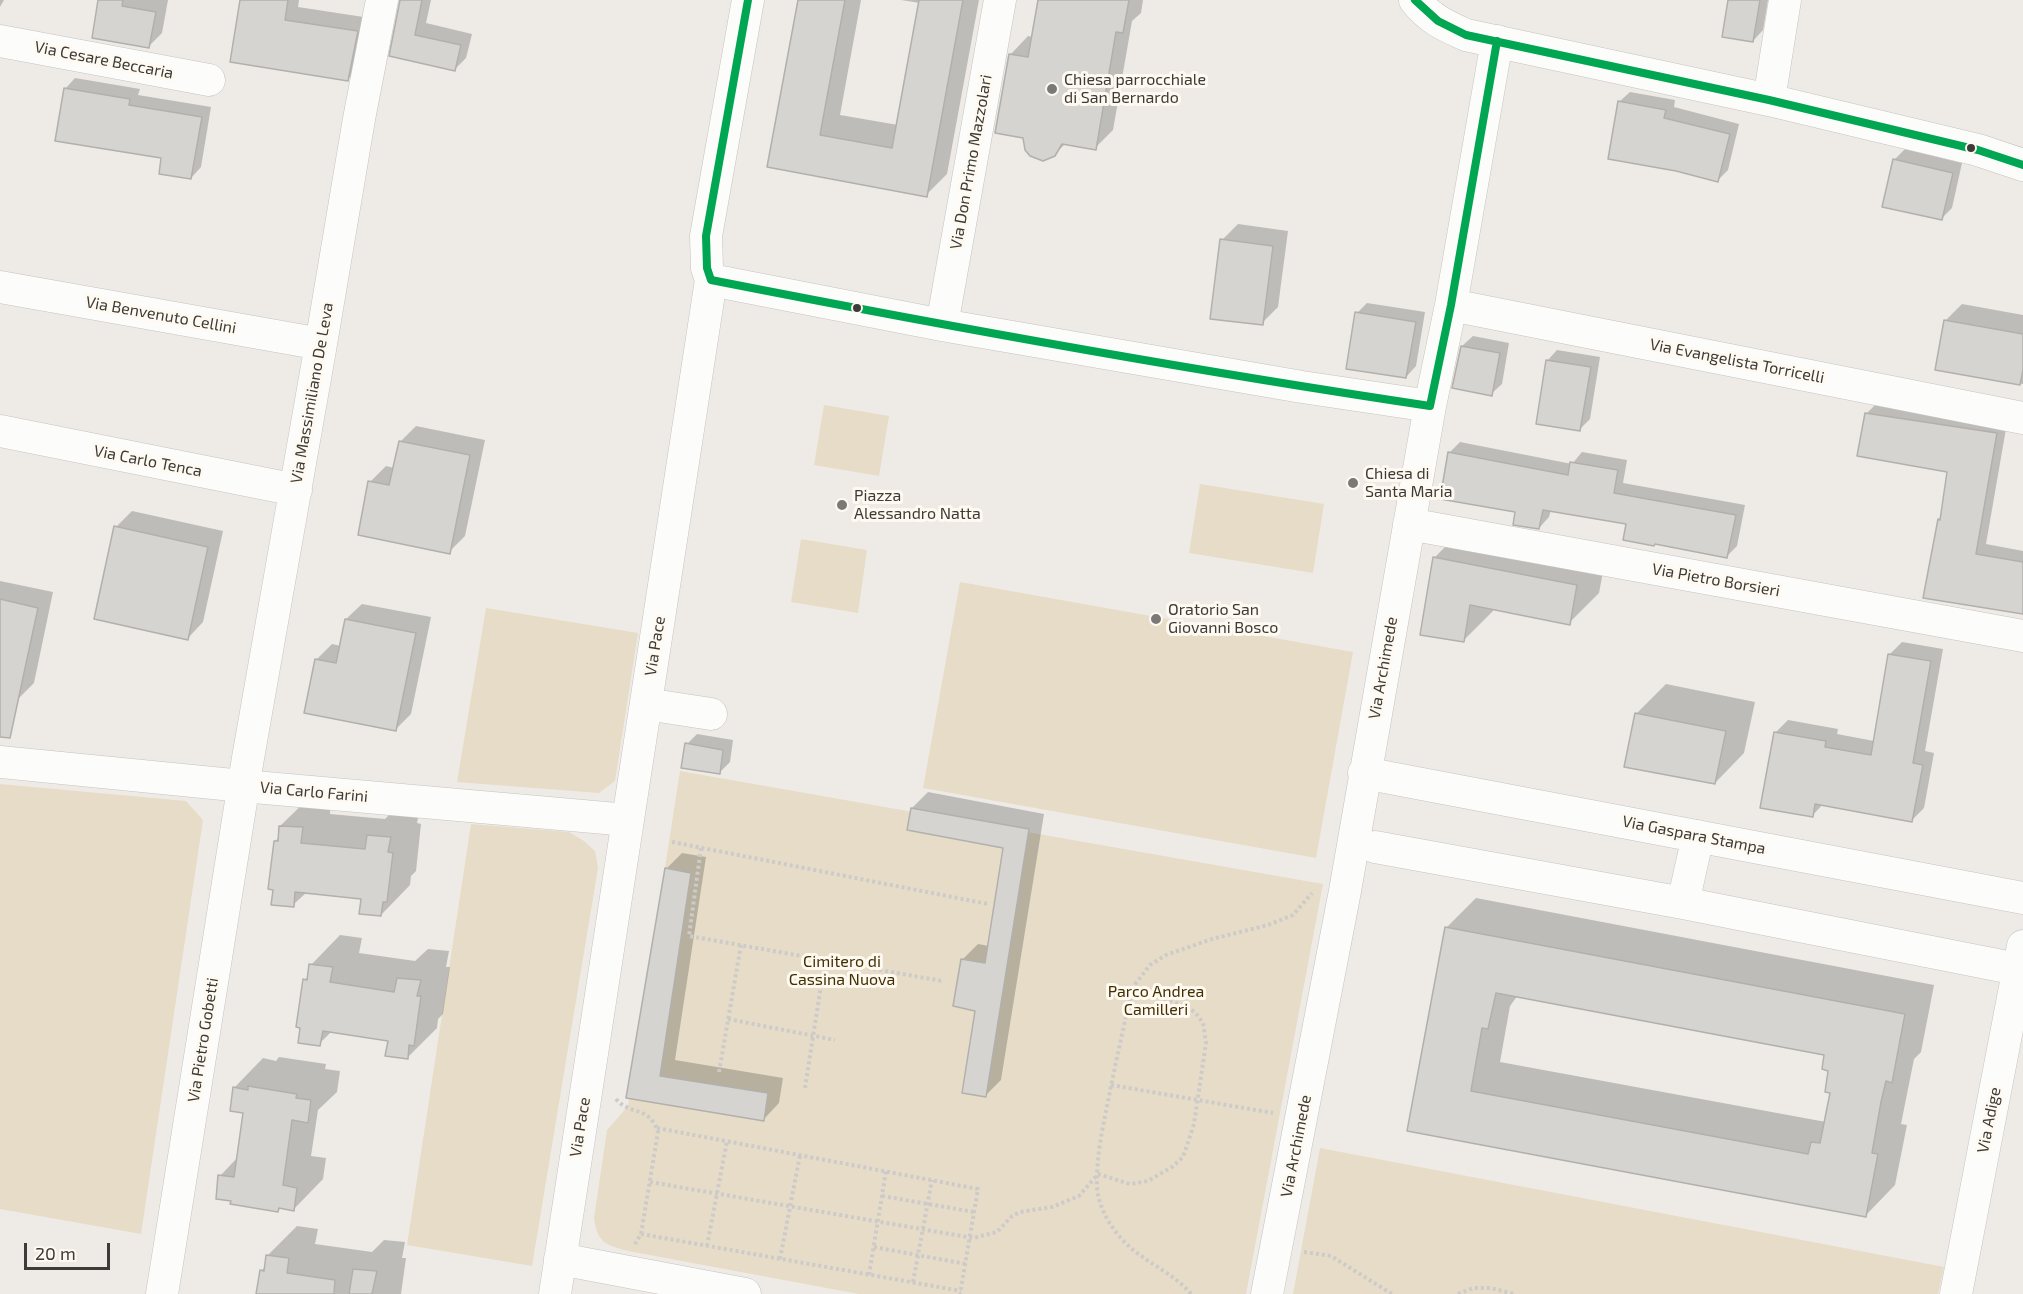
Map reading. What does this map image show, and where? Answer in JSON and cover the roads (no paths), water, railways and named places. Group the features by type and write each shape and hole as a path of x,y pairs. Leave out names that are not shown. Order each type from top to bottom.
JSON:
{"street":[{"name":"Via Massimiliano De Leva","path":"243,786 359,119 382,0"},
{"name":"Via Pace","path":"555,1294 711,280 707,268 706,236 748,0"},
{"name":"Via Don Primo Mazzolari","path":"942,325 1000,0"},
{"path":"1415,0 1425,13 1443,25 1466,34 1769,100 1978,150 2023,165"},
{"path":"1769,100 1785,0"},
{"name":"Via Cesare Beccaria","path":"0,41 209,80"},
{"name":"Via Archimede","path":"1268,1294 1345,891 1364,773 1497,41"},
{"path":"711,280 942,325 1302,387 1430,406"},
{"name":"Via Benvenuto Cellini","path":"0,287 321,344"},
{"name":"Via Evangelista Torricelli","path":"1450,305 2023,418"},
{"name":"Via Carlo Tenca","path":"0,431 296,490"},
{"name":"Via Pietro Borsieri","path":"1409,524 2023,636"},
{"path":"646,704 711,714"},
{"name":"Via Carlo Farini","path":"0,762 628,820"},
{"name":"Via Gaspara Stampa","path":"1364,773 2023,898"},
{"name":"Via Pietro Gobetti","path":"162,1294 243,786"},
{"path":"1683,903 1698,836"},
{"path":"1375,847 1683,903 2012,956"},
{"name":"Via Adige","path":"1956,1294 2017,1004 2012,956"},
{"path":"560,1259 745,1294"}],"place":[{"name":"Chiesa parrocchiale di San Bernardo","path":"1052,89"},
{"name":"Chiesa di Santa Maria","path":"1353,483"},
{"name":"Piazza Alessandro Natta","path":"842,505"},
{"name":"Oratorio San Giovanni Bosco","path":"1156,619"}],"park label":[{"name":"Cimitero di Cassina Nuova","path":"842,971"},
{"name":"Parco Andrea Camilleri","path":"1156,1001"}]}
